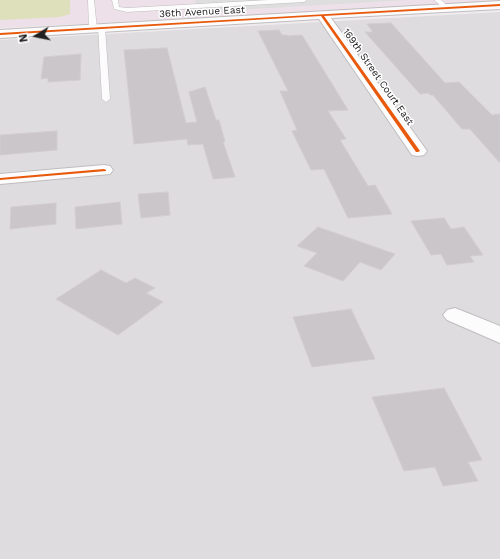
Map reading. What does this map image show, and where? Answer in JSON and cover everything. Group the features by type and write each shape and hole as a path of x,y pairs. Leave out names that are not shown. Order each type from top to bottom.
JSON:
{"street":[{"name":"36th Avenue East","path":"0,34 97,29 181,12 322,15 500,5"},
{"name":"169th Street Court East","path":"322,15 418,151"},
{"path":"0,179 104,170"},
{"path":"455,314 500,334"}],"lane":[{"path":"92,0 106,99"},
{"path":"115,0 116,8 121,10 164,8"},
{"path":"146,0 147,6 181,12 304,0"},
{"path":"437,0 447,8"}],"shaded area":[{"path":"0,0 500,0 500,3 0,28"},
{"path":"195,0 410,0 200,12"},
{"path":"500,12 500,559 0,559 0,40"}],"green space":[{"path":"0,0 70,0 70,14 59,17 0,20"}],"building":[{"path":"391,23 445,83 459,82 492,115 500,114 500,163 470,129 462,129 433,95 428,93 420,94 365,32 373,32 367,24"},
{"path":"279,30 282,35 302,35 348,110 328,111 346,139 340,140 368,186 375,185 392,214 348,218 324,169 311,170 292,131 297,130 280,91 288,91 258,31"},
{"path":"167,48 186,123 197,122 189,92 205,87 216,120 219,120 225,142 223,142 235,177 213,179 203,144 188,145 187,139 134,144 124,50"},
{"path":"81,54 80,80 48,82 48,78 41,79 44,57"},
{"path":"57,131 57,150 0,155 0,135"},
{"path":"168,192 170,215 141,218 138,194"},
{"path":"120,202 122,224 76,229 75,207"},
{"path":"56,203 56,224 10,229 11,207"},
{"path":"444,218 451,229 464,227 483,255 470,256 474,262 447,265 441,254 431,255 411,221"},
{"path":"318,227 395,254 381,270 360,262 343,281 304,266 317,253 297,246"},
{"path":"101,270 126,283 135,278 155,288 146,293 163,302 118,335 56,299"},
{"path":"351,309 375,359 312,367 293,317"},
{"path":"444,388 482,460 468,462 478,481 443,486 435,467 404,471 372,397"}],"cycle path":[{"path":"0,34 500,5"},
{"path":"322,15 418,151"},
{"path":"0,179 104,170"}]}
